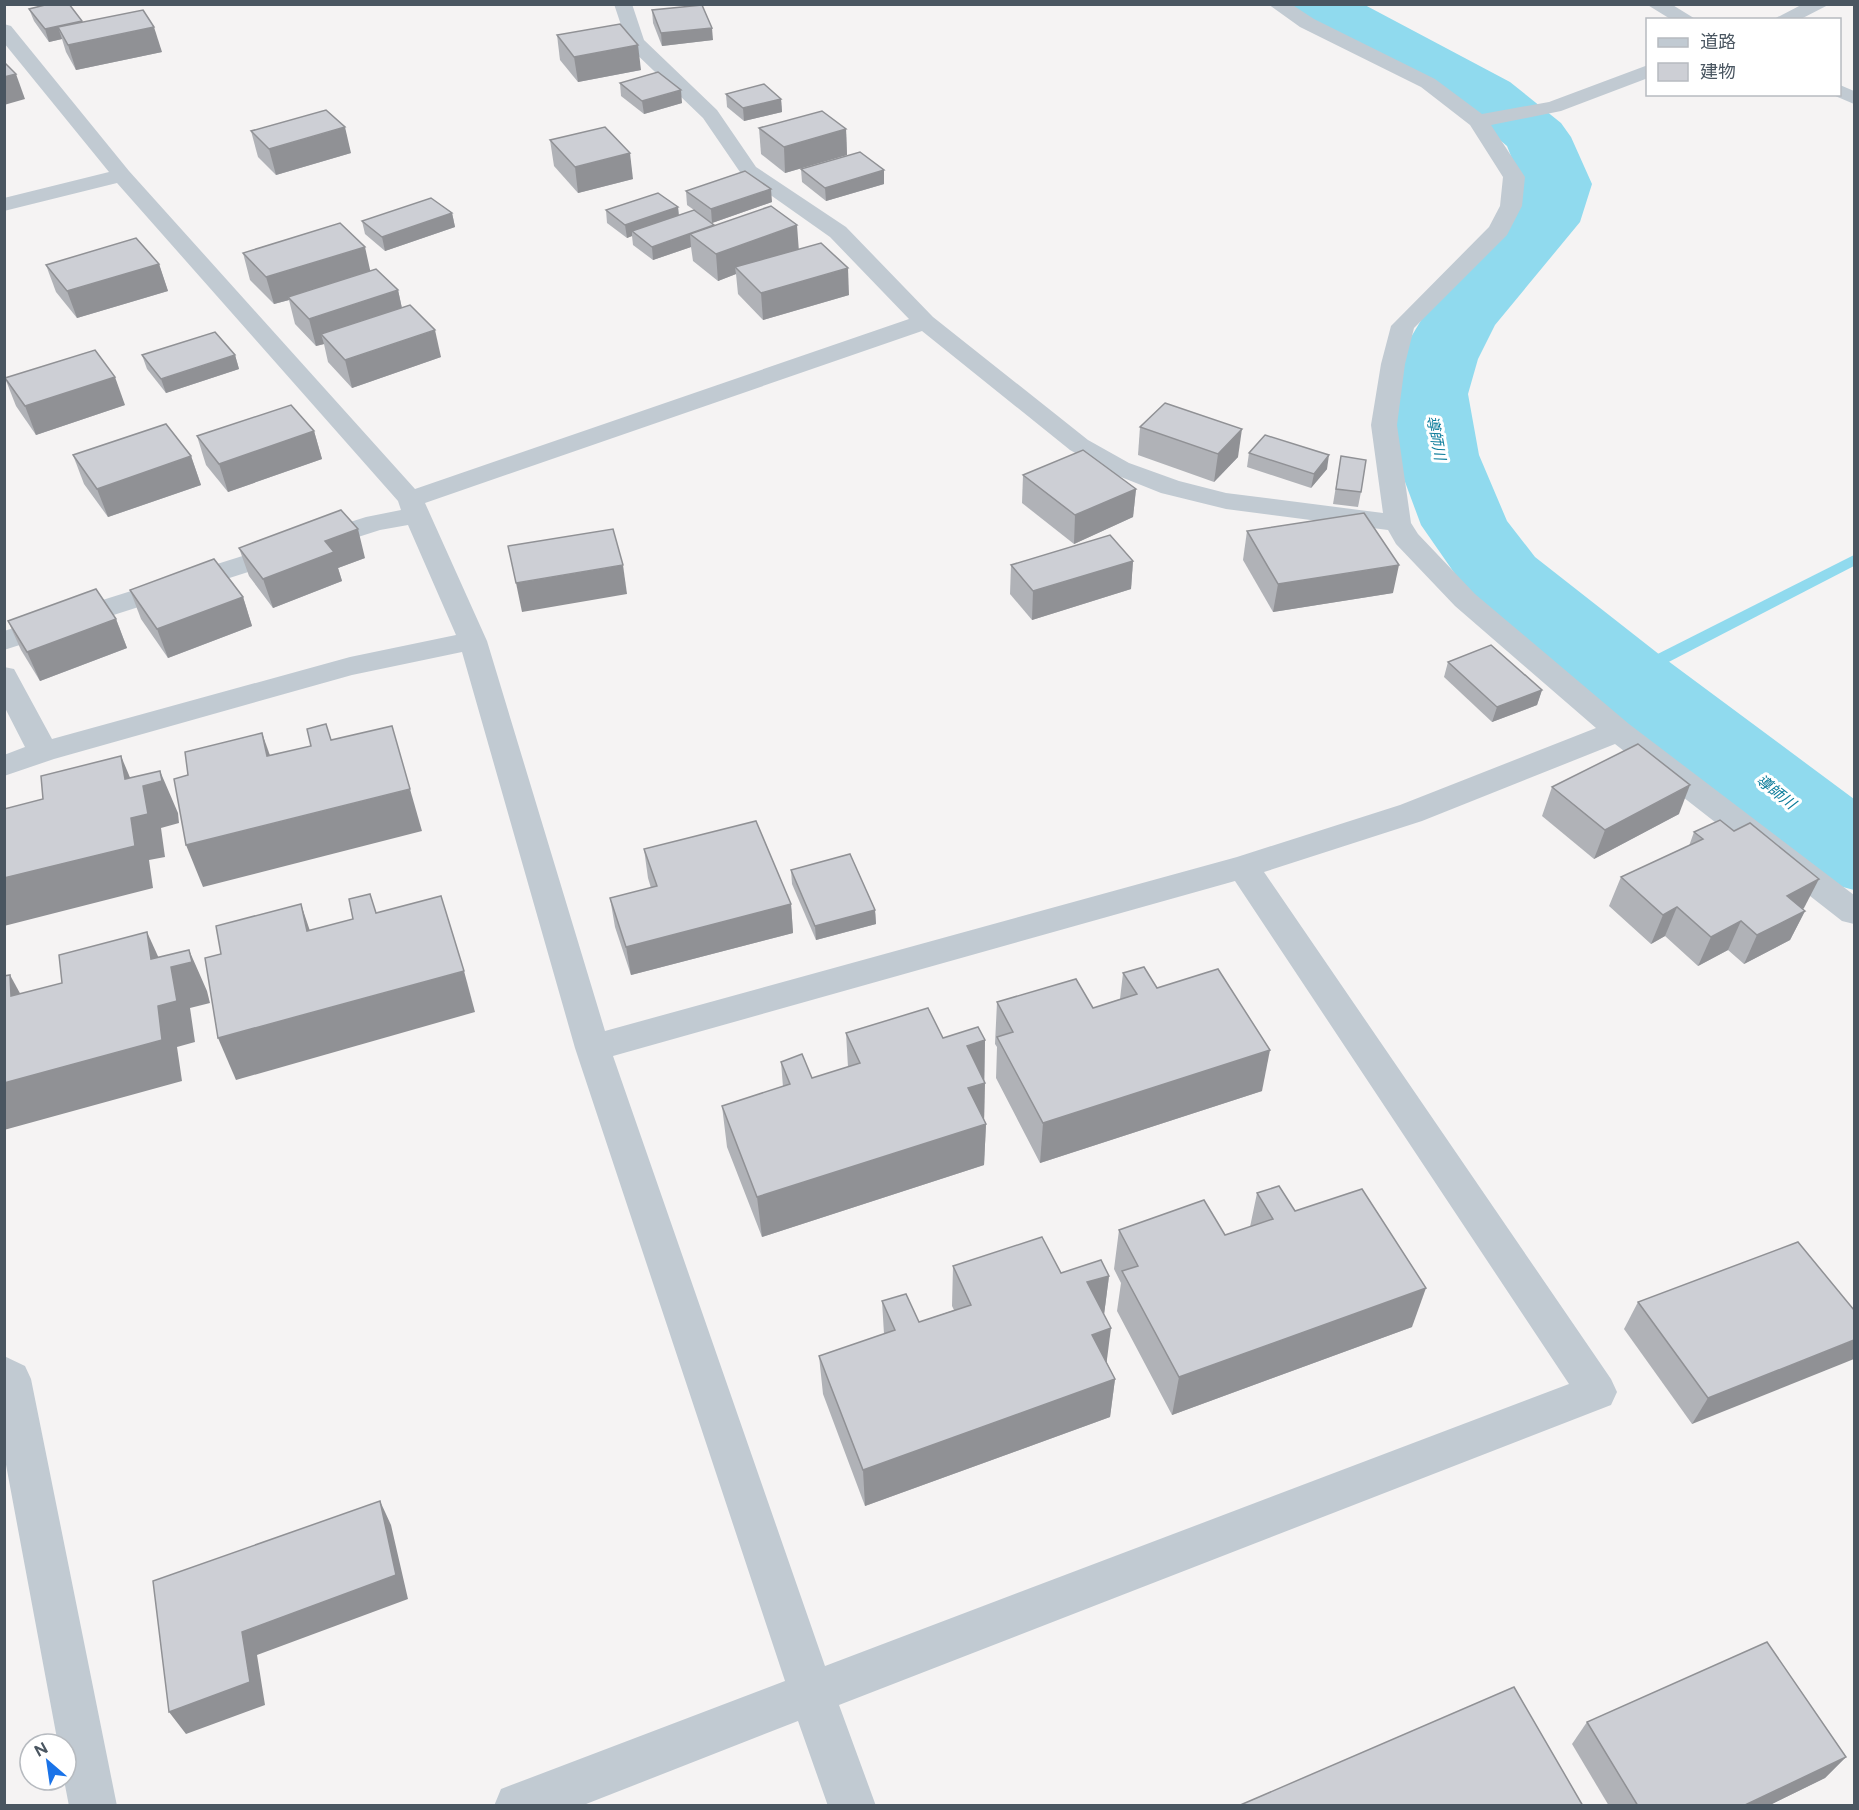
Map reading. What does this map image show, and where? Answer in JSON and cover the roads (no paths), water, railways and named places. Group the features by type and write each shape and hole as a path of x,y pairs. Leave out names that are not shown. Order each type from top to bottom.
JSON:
{"street":[{"path":"623,4 635,42 710,114 749,171 838,232 925,322 1079,445 1120,468 1170,487 1226,501 1398,523"},
{"path":"1277,4 1307,23 1428,83 1478,121 1514,177 1511,206 1499,230 1403,326 1393,364 1384,425 1398,523 1406,538 1465,600 1618,731 1732,816 1854,912"},
{"path":"1655,4 1684,18"},
{"path":"1786,18 1821,4"},
{"path":"4,30 122,175 414,507 473,641 593,1048 811,1692 852,1806"},
{"path":"1478,121 1554,107 1646,71"},
{"path":"4,205 122,175"},
{"path":"4,641 363,526 925,322"},
{"path":"4,766 43,752 350,666 473,641"},
{"path":"4,676 43,752"},
{"path":"593,1048 1243,867 1411,813 1618,731"},
{"path":"518,1806 1597,1392 1243,867"},
{"path":"4,1374 11,1379 93,1806"}],"waterway":[{"name":"導師川","path":"1317,4 1487,96 1537,137 1557,184 1544,222 1461,317 1438,359 1428,394 1437,455 1465,525 1503,577 1626,677 1854,853"},
{"path":"1626,677 1854,560"}]}
